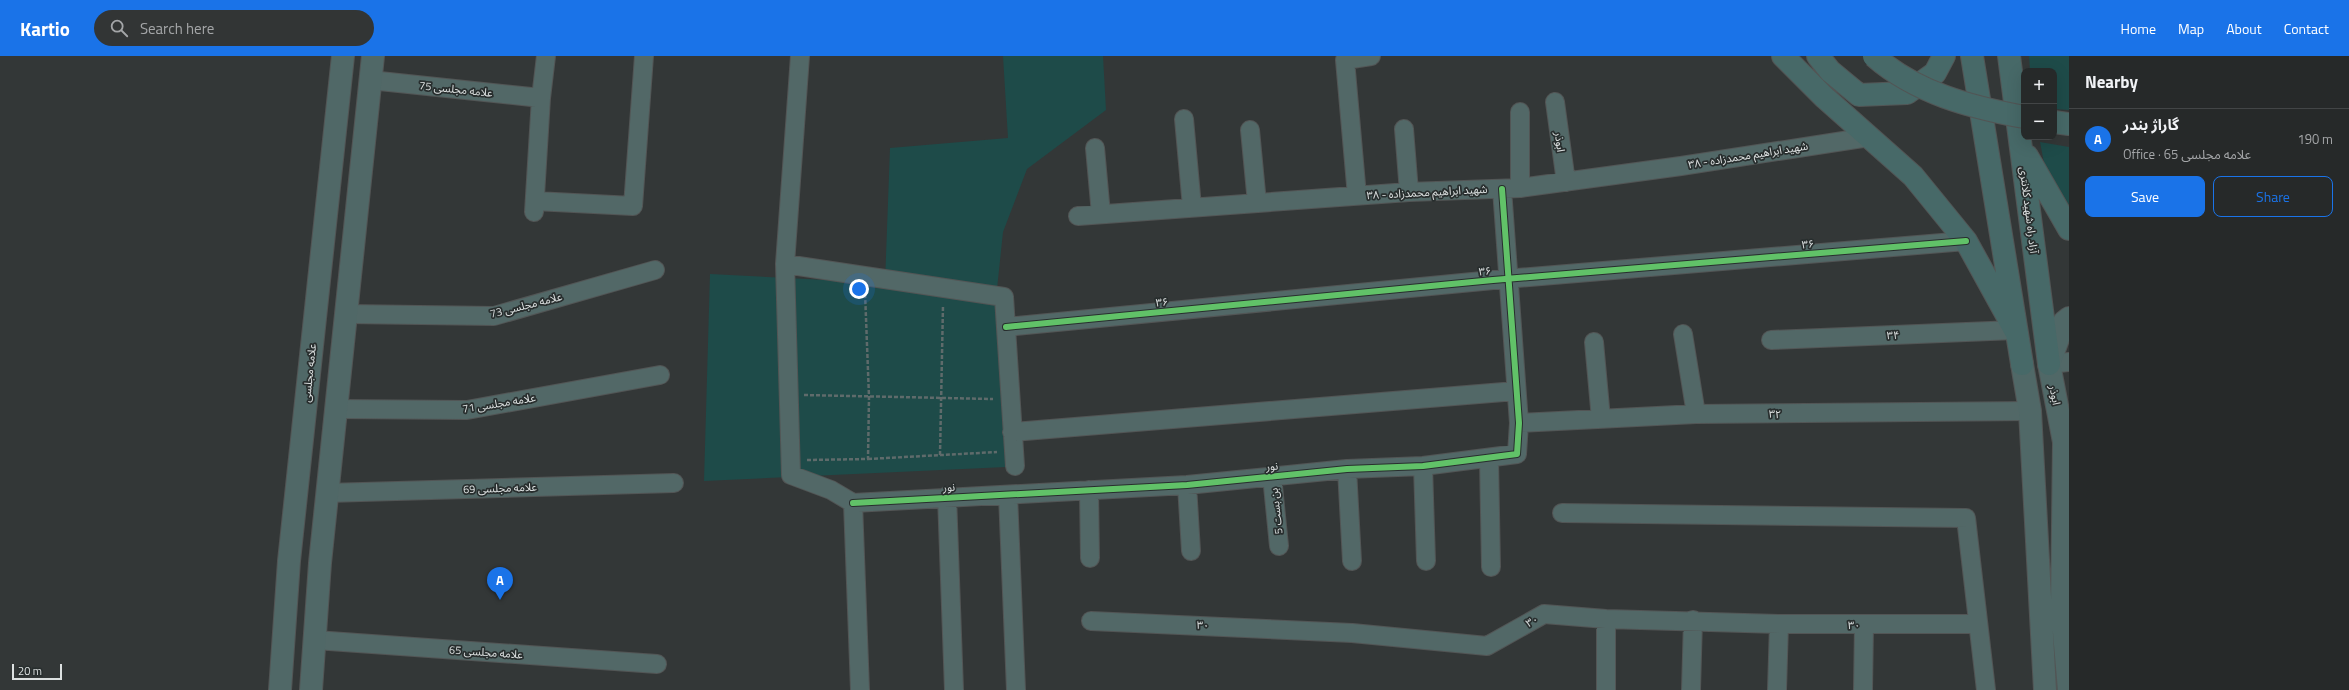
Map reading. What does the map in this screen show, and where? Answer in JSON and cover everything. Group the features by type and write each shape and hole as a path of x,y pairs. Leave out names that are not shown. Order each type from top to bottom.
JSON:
{"highway":[{"path":"1783,56 1824,97 1913,176 1966,241 2015,330"},
{"path":"1818,56 1830,71 1859,95 1907,93 1935,73 1944,56"},
{"path":"1874,56 1893,73 1941,97 1988,110 2021,116"},
{"path":"1972,56 2015,330 2022,364"},
{"name":"آزاد راه شهید کلانتری","path":"2009,56 2020,143 2059,363"},
{"path":"2057,122 2069,124"},
{"path":"2020,143 2041,183 2069,229"}],"main road":[{"name":"علامه مجلسی","path":"280,690 289,561 343,56"},
{"path":"311,690 320,563 373,56"},
{"path":"2059,363 2064,322 2069,318"},
{"name":"ابوذر","path":"2059,363 2066,442 2065,609 2069,690"},
{"path":"2022,364 2030,412 2045,690"},
{"path":"289,561 320,563"}],"street":[{"path":"546,56 541,98 535,207 632,206 644,56"},
{"path":"800,56 785,264 789,461 791,474 832,490 853,503 860,690"},
{"path":"1357,196 1345,60 1371,56"},
{"name":"علامه مجلسی 75","path":"370,80 541,98"},
{"name":"ابوذر","path":"1555,102 1566,182"},
{"path":"1520,112 1520,188"},
{"path":"1184,119 1192,207"},
{"path":"1404,129 1409,192"},
{"path":"1250,130 1256,203"},
{"name":"شهید ابراهیم محمدزاده - ۳۸","path":"1078,216 1409,192 1520,188 1869,137"},
{"path":"1095,148 1101,214"},
{"name":"نور","path":"853,503 947,496 1008,495 1187,485 1347,468 1423,466 1516,454 1519,423 1502,189"},
{"name":"۳۶","path":"1006,327 1508,279 1966,241"},
{"path":"785,264 1004,298 1014,459"},
{"name":"علامه مجلسی 73","path":"346,314 494,316 655,270"},
{"name":"۳۴","path":"1770,340 2015,330"},
{"path":"1683,334 1696,414"},
{"path":"1594,342 1601,419"},
{"name":"علامه مجلسی 71","path":"336,409 466,410 660,375"},
{"path":"1012,432 1516,391"},
{"name":"۳۲","path":"1519,423 1696,414 2030,412"},
{"path":"1490,458 1491,568"},
{"path":"1423,466 1426,561"},
{"path":"1347,468 1352,561"},
{"name":"بن بست 5","path":"1272,476 1279,546"},
{"name":"علامه مجلسی 69","path":"327,493 674,483"},
{"path":"1187,485 1191,551"},
{"path":"1089,490 1090,558"},
{"path":"1008,495 1016,690"},
{"path":"947,496 954,690"},
{"path":"1562,513 1966,518 1986,690"},
{"name":"۳۰","path":"1091,621 1352,633 1488,646 1544,614 1606,619 1693,620 1779,624 1978,624"},
{"path":"1606,619 1606,690"},
{"path":"1691,690 1693,620"},
{"path":"1777,690 1779,624"},
{"path":"1863,690 1864,625"},
{"name":"علامه مجلسی 65","path":"315,640 657,664"}],"path":[{"path":"864,276 869,397 868,459"},
{"path":"940,455 943,288"},
{"path":"788,395 1010,399"},
{"path":"789,461 940,455 1014,459"}],"shaded area":[{"path":"1003,56 1103,56 1106,110 1027,169 1003,232 997,289 1006,467 704,481 710,274 885,283 890,148 1008,138"},
{"path":"2029,56 2069,56 2069,110 2057,109 2057,68 2030,68"},
{"path":"2040,142 2069,147 2069,213 2045,168"}],"cycle path":[{"path":"853,503 1187,485 1347,469 1423,466 1517,454 1519,423 1502,189"},
{"path":"1006,327 1493,280 1966,241"}],"place":[{"name":"گاراژ بندر","path":"500,600"}]}
